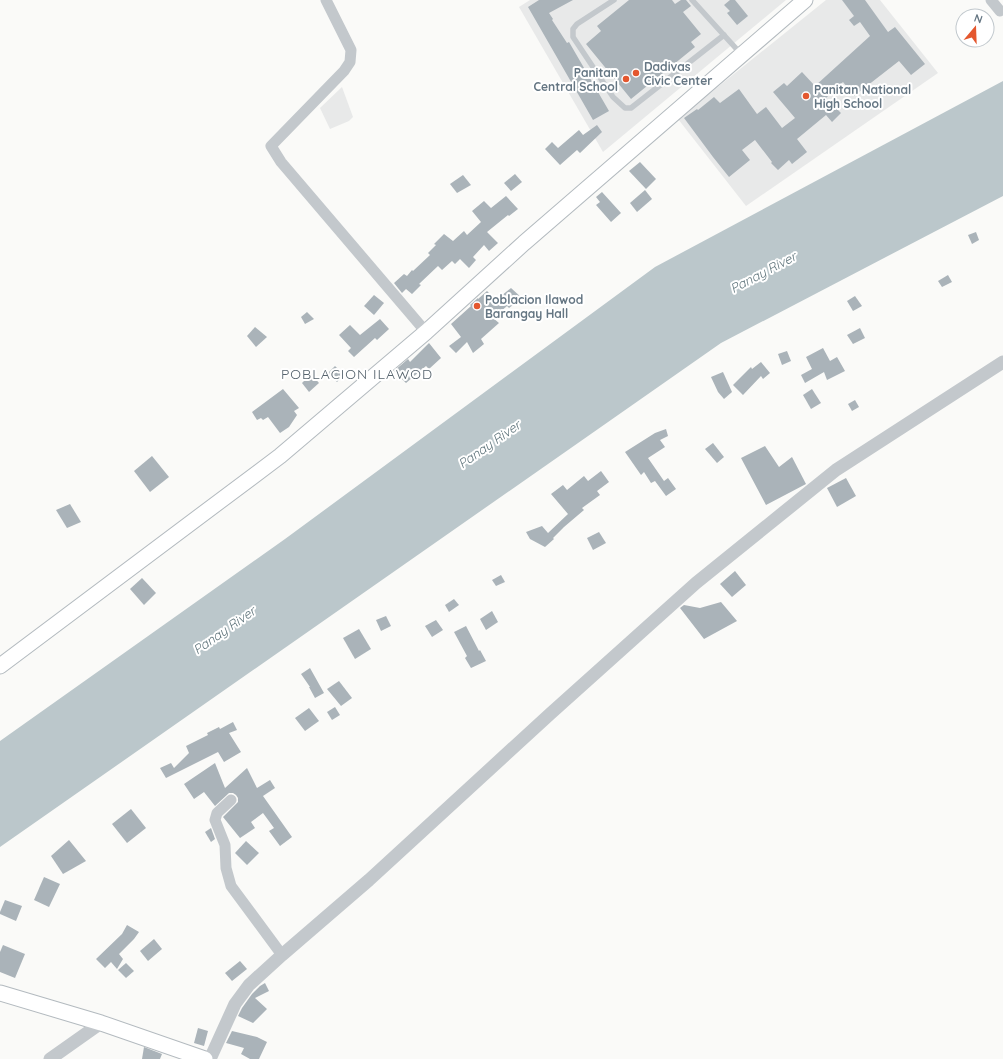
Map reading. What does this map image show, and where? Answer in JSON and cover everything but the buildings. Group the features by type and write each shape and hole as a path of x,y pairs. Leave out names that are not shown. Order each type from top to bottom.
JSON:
{"main road":[{"path":"0,666 280,456 426,332 524,243 805,0"},
{"path":"0,993 101,1023 205,1059"}],"street":[{"path":"326,0 351,50 350,62 344,71 271,146 281,162 426,332"},
{"path":"991,0 1000,11"},
{"path":"210,1059 235,1004 249,985 369,880 696,583 836,470 1003,362"},
{"path":"231,800 217,813 215,820 225,845 226,868 231,886 282,955"},
{"path":"50,1059 101,1023"}],"lane":[{"path":"614,0 577,24 574,29 573,37 613,97 625,108 631,108 724,35"},
{"path":"692,0 742,55"}],"shaded area":[{"name":"Panitan Central School","path":"530,0 786,0 603,152 519,7"},
{"name":"Panitan National High School","path":"826,0 880,0 938,73 746,206 678,119"},
{"path":"342,87 353,117 349,121 330,129 320,108"}],"water":[{"name":"Panay River","path":"1003,81 1003,196 721,343 0,847 0,741 285,539 655,267"}],"place":[{"name":"Dadivas Civic Center","path":"636,73"},
{"name":"Panitan Central School","path":"626,79"},
{"name":"Panitan National High School","path":"806,96"},
{"name":"Poblacion Ilawod Barangay Hall","path":"477,306"}],"district":[{"name":"POBLACION ILAWOD","path":"357,374"}]}
